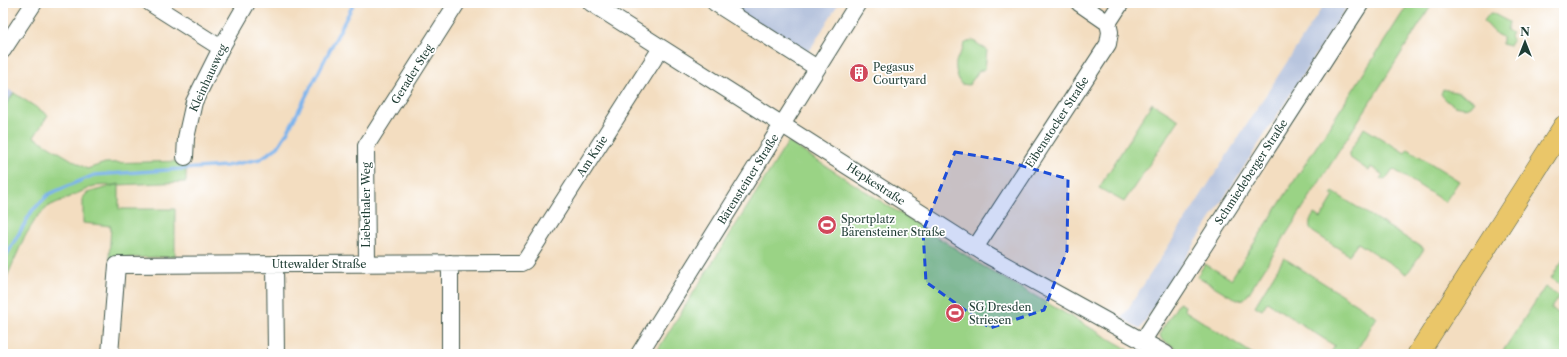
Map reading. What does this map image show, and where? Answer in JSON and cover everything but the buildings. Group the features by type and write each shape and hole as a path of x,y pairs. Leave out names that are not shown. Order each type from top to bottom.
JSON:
{"main road":[{"path":"1418,354 1564,126"}],"street":[{"path":"3,50 34,3"},
{"path":"150,3 221,48"},
{"name":"Kleinhausweg","path":"185,157 186,138 194,102 221,48 247,3"},
{"name":"Gerader Steg","path":"366,146 457,3"},
{"name":"Hepkestraße","path":"591,3 783,124 975,248 1166,354"},
{"path":"715,3 817,68"},
{"name":"Bärensteiner Straße","path":"639,354 858,3"},
{"path":"1078,3 1108,23 1121,3"},
{"name":"Schmiedeberger Straße","path":"1142,342 1361,3"},
{"name":"Eibenstocker Straße","path":"975,248 1108,44 1110,32 1108,23"},
{"name":"Am Knie","path":"521,263 525,261 661,48"},
{"name":"Liebethaler Weg","path":"366,146 366,264"},
{"path":"450,263 450,354"},
{"name":"Uttewalder Straße","path":"110,354 117,265 521,263"},
{"path":"275,264 276,354"}],"highlighted area":[{"path":"955,152 1002,160 1068,179 1067,251 1044,310 990,328 926,282 923,231"}],"shaded area":[{"path":"743,3 838,4 805,58 736,14"},
{"path":"1325,3 1349,3 1140,329 1122,318"},
{"path":"3,86 14,93 3,109"}],"green space":[{"path":"1409,3 1433,3 1247,296 1244,299 1237,300 1197,276 1205,264 1231,279"},
{"path":"1492,13 1509,22 1507,30 1512,33 1510,36 1513,41 1510,46 1502,44 1502,37 1496,34 1484,21 1489,14"},
{"path":"972,40 987,50 985,69 979,71 969,85 961,84 956,72 956,62 964,44"},
{"path":"1443,89 1459,93 1474,101 1469,107 1457,107 1443,97 1441,94"},
{"path":"14,93 48,115 34,137 87,169 105,163 186,161 186,182 94,186 49,206 37,217 24,238 3,286 3,109"},
{"path":"1152,103 1179,120 1124,202 1099,188"},
{"path":"1364,128 1405,153 1408,149 1459,181 1445,202 1393,169 1385,180 1381,178 1383,175 1371,167 1369,171 1349,157 1349,153"},
{"name":"Sportplatz Bärensteiner Straße","path":"788,142 981,265 1129,350 1127,354 655,354"},
{"path":"119,184 119,209 175,209 175,257 109,258 111,226 83,223 83,198 87,193"},
{"path":"1333,192 1424,249 1407,274 1358,243 1349,255 1311,230 1311,218 1314,214 1321,218 1334,196 1331,194"},
{"path":"1284,258 1377,317 1357,350 1362,354 1330,354 1335,346 1267,302 1262,310 1255,306"},
{"path":"1564,258 1564,287 1551,278"},
{"path":"1545,287 1559,296 1551,308 1564,317 1564,354 1501,354"},
{"path":"1179,303 1185,306 1184,310 1253,354 1186,354 1162,340 1160,336 1161,331"}],"waterway":[{"path":"3,261 32,211 49,194 94,175 226,166 260,159 278,147 288,131 354,3"}],"place":[{"name":"Pegasus Courtyard","path":"859,73"},
{"name":"Sportplatz Bärensteiner Straße","path":"827,225"},
{"name":"SG Dresden Striesen","path":"955,313"}]}
